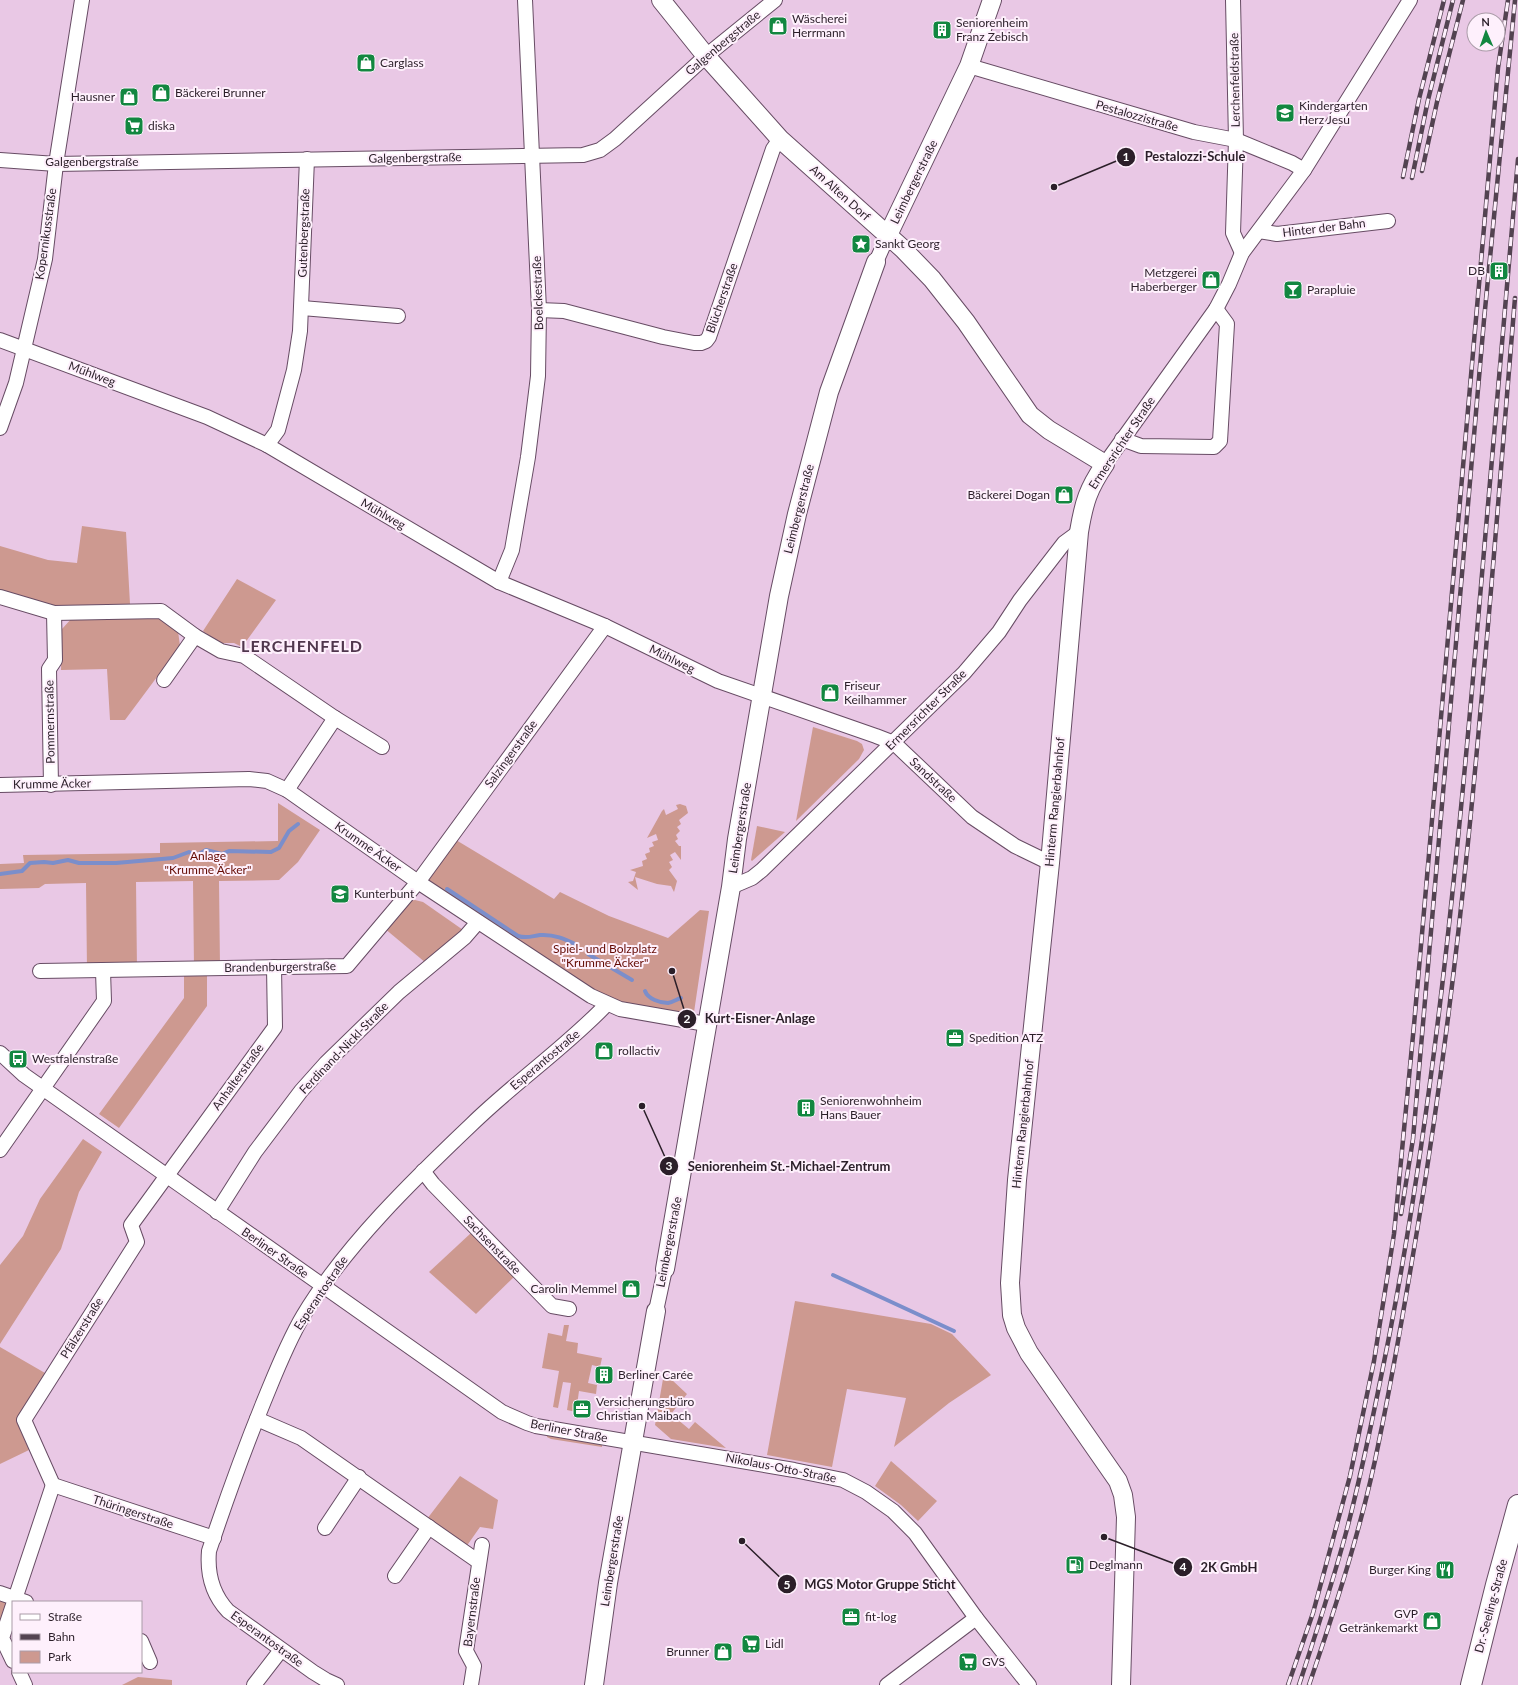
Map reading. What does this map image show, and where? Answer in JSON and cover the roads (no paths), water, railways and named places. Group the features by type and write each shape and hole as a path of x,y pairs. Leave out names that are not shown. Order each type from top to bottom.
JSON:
{"main road":[{"name":"Dr.-Seeling-Straße","path":"1471,1685 1518,1505"}],"street":[{"name":"Kopernikusstraße","path":"24,348 45,259 56,164 82,0"},
{"name":"Boelckestraße","path":"499,582 512,550 528,457 538,376 539,310 525,0"},
{"name":"Am Alten Dorf","path":"661,0 706,56 780,139 888,235 932,278 949,299 1030,415 1049,430 1105,464"},
{"name":"Galgenbergstraße","path":"0,160 56,164 583,154 600,150 616,139 706,56 775,0"},
{"name":"Leimbergerstraße","path":"594,1685 608,1583 632,1442 731,888 737,840 780,596 799,506 830,392 876,262 969,66 992,0"},
{"name":"Lerchenfeldstraße","path":"1233,0 1236,140 1233,233 1242,253"},
{"name":"Ermersrichter Straße","path":"731,888 752,878 762,870 894,743 964,673 999,632 1020,600 1064,543 1079,532 1084,503 1094,480 1216,309 1229,284 1242,253 1304,170 1410,0"},
{"name":"Pestalozzistraße","path":"969,66 1194,132 1236,140 1292,163 1304,170"},
{"name":"Blücherstraße","path":"539,310 564,311 663,337 694,343 706,341 709,337 773,149 780,139"},
{"name":"Gutenbergstraße","path":"267,445 278,430 294,370 302,308 307,159"},
{"name":"Hinter der Bahn","path":"1259,231 1277,234 1388,221"},
{"path":"302,308 398,316"},
{"path":"1122,439 1141,446 1214,447 1220,441 1227,324 1216,309"},
{"name":"Mühlweg","path":"0,340 207,417 267,445 499,582 605,626 718,681 762,697"},
{"path":"0,428 16,383 24,348"},
{"name":"Hinterm Rangierbahnhof","path":"1079,532 1050,863 1017,1180 1010,1264 1011,1301 1016,1328 1029,1353 1118,1481 1123,1495 1126,1517 1121,1685"},
{"path":"0,597 54,613 161,611 195,636 221,651 244,656 335,718 382,747"},
{"name":"Pommernstraße","path":"51,784 49,669 55,660 54,613"},
{"name":"Salzingerstraße","path":"418,882 605,626"},
{"path":"164,680 195,636"},
{"name":"Sandstraße","path":"762,697 894,743 972,817 1015,846 1050,863"},
{"path":"287,790 335,718"},
{"name":"Krumme Äcker","path":"0,785 249,779 267,781 287,790 418,882 591,996 620,1009 706,1024"},
{"name":"Brandenburgerstraße","path":"40,971 347,966 418,882"},
{"name":"Ferdinand-Nickl-Straße","path":"217,1212 255,1152 301,1090 326,1063 399,992 465,936 478,922"},
{"name":"Anhalterstraße","path":"166,1176 275,1027 274,967"},
{"path":"0,1150 104,1001 104,970"},
{"name":"Esperantostraße","path":"337,1685 326,1680 281,1650 228,1611 214,1592 210,1578 208,1560 214,1538 257,1420 285,1351 303,1316 323,1287 383,1213 473,1122 589,1023 607,1004"},
{"name":"Berliner Straße","path":"0,1053 24,1075 502,1412 536,1426 632,1442"},
{"name":"Sachsenstraße","path":"423,1171 433,1184 552,1306 568,1309"},
{"name":"Pfälzerstraße","path":"53,1485 24,1420 137,1242 131,1225 166,1176"},
{"name":"Bayernstraße","path":"257,1420 301,1438 479,1562"},
{"name":"Nikolaus-Otto-Straße","path":"632,1442 843,1480 870,1494 893,1510 915,1533 976,1618 1029,1685"},
{"path":"325,1528 359,1477"},
{"path":"17,1601 53,1485"},
{"name":"Thüringerstraße","path":"53,1485 214,1538"},
{"path":"395,1576 429,1527"},
{"name":"Bayernstraße","path":"471,1685 474,1666 466,1651 482,1545"},
{"path":"0,1593 15,1601"},
{"path":"12,1614 2,1638 12,1659"},
{"path":"887,1685 976,1618"},
{"path":"142,1643 150,1662"},
{"path":"254,1685 281,1650"},
{"path":"19,1673 25,1685"}],"waterway":[{"path":"0,874 22,871 30,863 53,863 68,860 79,863 116,863 173,858 189,852 197,855 206,850 222,854 229,851 271,852 279,848 289,831 298,824"},
{"path":"447,889 518,936 527,937 550,935 577,945"},
{"path":"588,954 632,980"},
{"path":"645,991 651,998 661,1002 668,1003 681,998"},
{"path":"833,1275 954,1331"}],"railway":[{"path":"1403,177 1419,99 1444,0"},
{"path":"1412,178 1428,100 1453,0"},
{"path":"1422,171 1437,102 1463,0"},
{"path":"1288,1685 1313,1613 1350,1476 1374,1361 1394,1234 1414,1025 1498,68 1508,0"},
{"path":"1401,1214 1413,1139 1484,320 1515,0"},
{"path":"1299,1685 1342,1549 1365,1456 1390,1332 1417,1175 1448,938 1464,780 1518,159"},
{"path":"1309,1685 1348,1564 1373,1472 1390,1387 1436,1110 1451,994 1476,762 1515,298"}],"place":[{"name":"Wäscherei Herrmann","path":"778,26"},
{"name":"Seniorenheim Franz Zebisch","path":"942,30"},
{"name":"Carglass","path":"366,63"},
{"name":"Bäckerei Brunner","path":"161,93"},
{"name":"Hausner","path":"129,97"},
{"name":"Kindergarten Herz Jesu","path":"1285,113"},
{"name":"diska","path":"134,126"},
{"name":"Pestalozzi-Schule","path":"1054,187"},
{"name":"Sankt Georg","path":"861,244"},
{"name":"DB","path":"1499,271"},
{"name":"Metzgerei Haberberger","path":"1211,280"},
{"name":"Parapluie","path":"1293,290"},
{"name":"Bäckerei Dogan","path":"1064,495"},
{"name":"Friseur Keilhammer","path":"830,693"},
{"name":"Kunterbunt","path":"340,894"},
{"name":"Kurt-Eisner-Anlage","path":"672,971"},
{"name":"Spedition ATZ","path":"955,1038"},
{"name":"rollactiv","path":"604,1051"},
{"name":"Westfalenstraße","path":"18,1059"},
{"name":"Seniorenheim St.-Michael-Zentrum","path":"642,1106"},
{"name":"Seniorenwohnheim Hans Bauer","path":"806,1108"},
{"name":"Carolin Memmel","path":"631,1289"},
{"name":"Berliner Carée","path":"604,1375"},
{"name":"Versicherungsbüro Christian Maibach","path":"582,1409"},
{"name":"2K GmbH","path":"1104,1537"},
{"name":"MGS Motor Gruppe Sticht","path":"742,1541"},
{"name":"Deglmann","path":"1075,1565"},
{"name":"Burger King","path":"1445,1570"},
{"name":"fit-log","path":"851,1617"},
{"name":"GVP Getränkemarkt","path":"1432,1621"},
{"name":"Lidl","path":"751,1644"},
{"name":"Brunner","path":"723,1652"},
{"name":"GVS","path":"968,1662"}],"district":[{"name":"LERCHENFELD","path":"302,646"}],"park label":[{"name":"Anlage \"Krumme Äcker\"","path":"208,863"},
{"name":"Spiel- und Bolzplatz \"Krumme Äcker\"","path":"605,956"}]}
